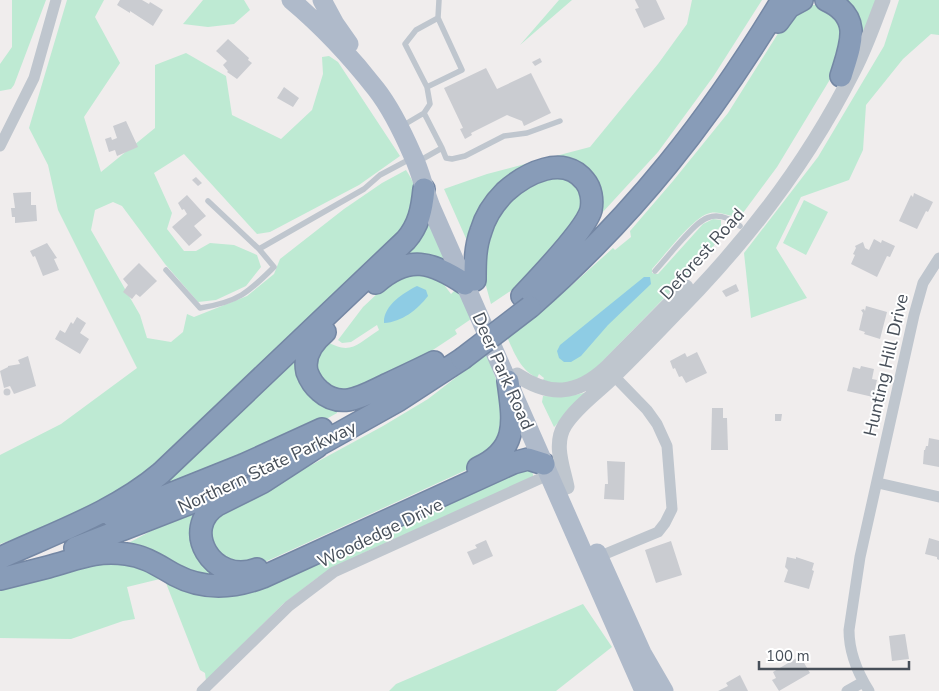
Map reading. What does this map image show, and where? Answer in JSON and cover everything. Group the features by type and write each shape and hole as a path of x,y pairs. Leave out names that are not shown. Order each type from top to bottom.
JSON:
{"highway":[{"name":"Northern State Parkway","path":"526,301 662,152 712,85 766,0"},
{"name":"Northern State Parkway","path":"0,577 184,507 249,479 317,447 415,391 459,353 578,263 628,212 681,150 730,83 782,0"},
{"path":"730,83 768,38 785,12 802,0"},
{"path":"826,0 843,12 849,21 852,32 851,44 840,76"},
{"path":"434,362 361,397 342,401 329,398 313,385 308,373 306,360 311,347 322,334 384,277 399,268 414,264 432,266 470,282 479,235 485,220 497,201 514,185 533,174 552,167 567,168 579,174 588,184 591,195 591,209 577,232 526,301"},
{"path":"0,558 116,503 161,473 406,240 418,223 424,189"},
{"name":"Northern State Parkway","path":"0,558 219,476 285,447 355,411 434,362 459,353"},
{"path":"317,447 262,482 212,508 205,518 202,536 206,552 216,564 233,572 253,570 490,462 502,451 512,431 512,378"},
{"path":"0,577 50,567 82,556 117,553 148,560 182,578 197,583 222,586 238,585 263,577 513,463 528,459 546,469"}],"main road":[{"name":"Deer Park Road","path":"291,0 308,8 377,90 415,160 433,185 470,282"},
{"path":"322,0 377,90"},
{"name":"Deer Park Road","path":"415,160 424,189 470,282 512,378 546,469 644,691"},
{"name":"Deer Park Road","path":"512,378 567,487 642,652 664,691"}],"street":[{"path":"0,146 34,78 56,0"},
{"name":"Deforest Road","path":"567,487 559,442 562,432 571,417 614,376 720,266 770,204 799,164 834,107 860,59 884,0"},
{"name":"Deforest Road","path":"512,378 553,390 573,389 589,382 606,368 696,277 740,226 800,144 840,76 870,32"},
{"name":"Hunting Hill Drive","path":"866,686 853,658 849,639 860,557 914,315 923,283 939,258"},
{"path":"598,557 658,532 672,509 667,446 657,424 647,410 614,376"},
{"name":"Woodedge Drive","path":"202,691 288,606 334,572 546,469"},
{"path":"878,483 939,497"},
{"path":"847,691 866,686"}],"lane":[{"path":"427,86 462,70 438,18 439,0"},
{"path":"399,128 424,113 430,104 427,86 405,44 416,30 438,18"},
{"path":"424,113 446,158 452,159 465,156 504,136 527,134 560,121"},
{"path":"258,249 364,189 380,175 442,148"},
{"path":"166,270 200,308 222,304 250,291 274,267 208,200"},
{"path":"655,271 703,219 720,216 730,218 740,226"}],"green space":[{"path":"12,0 46,0 14,85 11,89 0,91 0,64 12,47"},
{"path":"67,0 104,0 95,17 120,63 84,117 101,172 155,128 155,65 186,53 226,76 232,115 281,139 312,110 323,74 322,57 329,56 338,62 400,156 359,185 270,232 257,234 184,154 154,173 172,213 167,229 184,251 196,251 210,243 234,245 257,255 261,267 246,286 216,300 198,302 165,264 122,206 113,202 95,210 91,230 140,315 147,338 171,342 183,332 187,314 194,317 247,296 274,274 280,259 344,209 382,183 406,170 416,191 416,204 412,227 133,487 29,534 0,544 0,455 61,424 137,368 58,210 48,165 29,128"},
{"path":"203,0 244,0 250,10 234,24 208,27 183,24"},
{"path":"559,0 572,0 520,45"},
{"path":"692,0 762,0 713,77 658,152 602,213 598,211 600,195 540,167 468,243 444,189 487,174 590,147 658,64 687,24"},
{"path":"837,0 878,0 862,36"},
{"path":"899,0 939,0 939,35 931,34 903,59 866,105 863,150 849,180 801,197 776,248 807,298 751,318 744,253 818,157 884,46"},
{"path":"810,5 820,5 839,15 846,53 777,167 740,217 710,213 696,221 680,237 652,269 652,273 658,274 703,224 713,219 721,220 721,226 710,238 715,244 709,252 589,375 577,381 561,384 543,380 544,378 539,374 537,378 531,374 519,360 507,337 572,285 613,248 615,250 631,237 630,231 728,113 784,24"},
{"path":"565,174 580,181 587,209 515,288 491,304 482,266 486,238 492,225 500,212 522,190 546,177"},
{"path":"804,200 828,212 806,255 783,243"},
{"path":"427,223 430,223 450,261 400,263"},
{"path":"411,271 439,278 451,294 458,287 474,317 455,330 457,334 395,375 345,395 315,376 314,358 326,341 342,348 348,348 359,344 379,330 377,325 351,342 342,343 338,340 363,307 393,279"},
{"path":"301,351 337,407 337,413 307,430 142,495"},
{"path":"489,352 494,374 508,408 504,441 475,466 252,568 232,568 210,543 211,523 246,496 315,463 383,426 428,399"},
{"path":"591,391 554,427 542,402 543,396 567,396"},
{"path":"523,466 530,469 533,477 361,554 317,578 283,604 206,681 205,673 200,670 164,578 127,587 135,619 123,621 71,639 0,638 0,590 68,566 123,561 199,591"},
{"path":"204,507 199,523 221,574 221,584 123,546 164,524"},
{"path":"583,604 612,647 556,691 389,691 396,684"}],"water":[{"path":"644,277 650,277 651,284 608,325 581,356 571,362 564,362 559,358 557,351 560,345"},
{"path":"417,286 426,290 428,296 424,301 403,318 384,323 390,306 400,296"}],"building":[{"path":"120,0 142,0 149,4 150,2 163,10 153,26 117,5"},
{"path":"635,0 656,0 665,19 644,28 635,9 639,8"},
{"path":"228,39 252,63 237,79 227,72 223,65 227,61 216,51"},
{"path":"540,58 542,62 535,66 532,62"},
{"path":"486,68 497,89 531,73 551,113 524,126 522,121 507,115 471,133 472,135 465,139 460,129 463,128 444,88"},
{"path":"284,87 299,98 293,107 277,98"},
{"path":"126,121 138,147 117,156 115,150 109,152 105,139 111,137 112,140 117,138 113,126"},
{"path":"196,177 202,183 198,186 192,180"},
{"path":"31,192 31,205 36,205 37,221 15,223 15,217 12,217 11,208 15,208 13,193"},
{"path":"914,193 933,202 917,229 899,221 911,195 913,197"},
{"path":"187,195 206,216 194,226 202,235 189,246 172,227 187,214 178,203"},
{"path":"874,239 881,243 882,240 895,246 890,257 887,256 877,277 851,264 855,255 853,254 855,246 863,242 865,248 869,250"},
{"path":"47,243 57,258 54,259 59,270 43,276 35,256 33,257 30,251"},
{"path":"139,263 157,281 140,297 136,294 132,299 123,292 128,285 123,279"},
{"path":"736,284 739,291 726,297 722,291"},
{"path":"866,306 887,312 880,339 864,334 865,332 859,330 863,313 861,310 864,309 865,311"},
{"path":"77,317 86,323 80,333 89,339 80,354 55,339 60,330 65,333 71,322 73,324"},
{"path":"697,352 707,373 686,383 682,376 679,377 675,368 673,369 670,361 685,353 687,357"},
{"path":"28,356 36,386 14,394 10,386 4,388 0,371 8,366 20,364 18,360"},
{"path":"861,366 874,369 872,379 877,380 873,397 847,391 853,367 860,369"},
{"path":"7,389 10,392 7,395 4,392"},
{"path":"712,408 723,408 723,418 727,418 728,450 711,450"},
{"path":"775,414 782,414 781,421 775,421"},
{"path":"929,438 939,440 939,467 923,464 924,450 928,446"},
{"path":"607,461 625,462 624,500 604,499 605,484 608,484"},
{"path":"929,538 939,541 939,560 937,557 925,554"},
{"path":"486,540 493,556 473,565 467,552 477,548 475,545"},
{"path":"671,541 682,575 656,583 645,550"},
{"path":"787,557 796,559 796,557 814,563 812,570 814,571 809,589 784,582 788,570 785,567"},
{"path":"905,634 909,659 892,661 889,636"},
{"path":"800,656 810,673 779,691 772,680 776,678 773,672"},
{"path":"740,675 748,691 718,691 728,686 726,683"}]}
